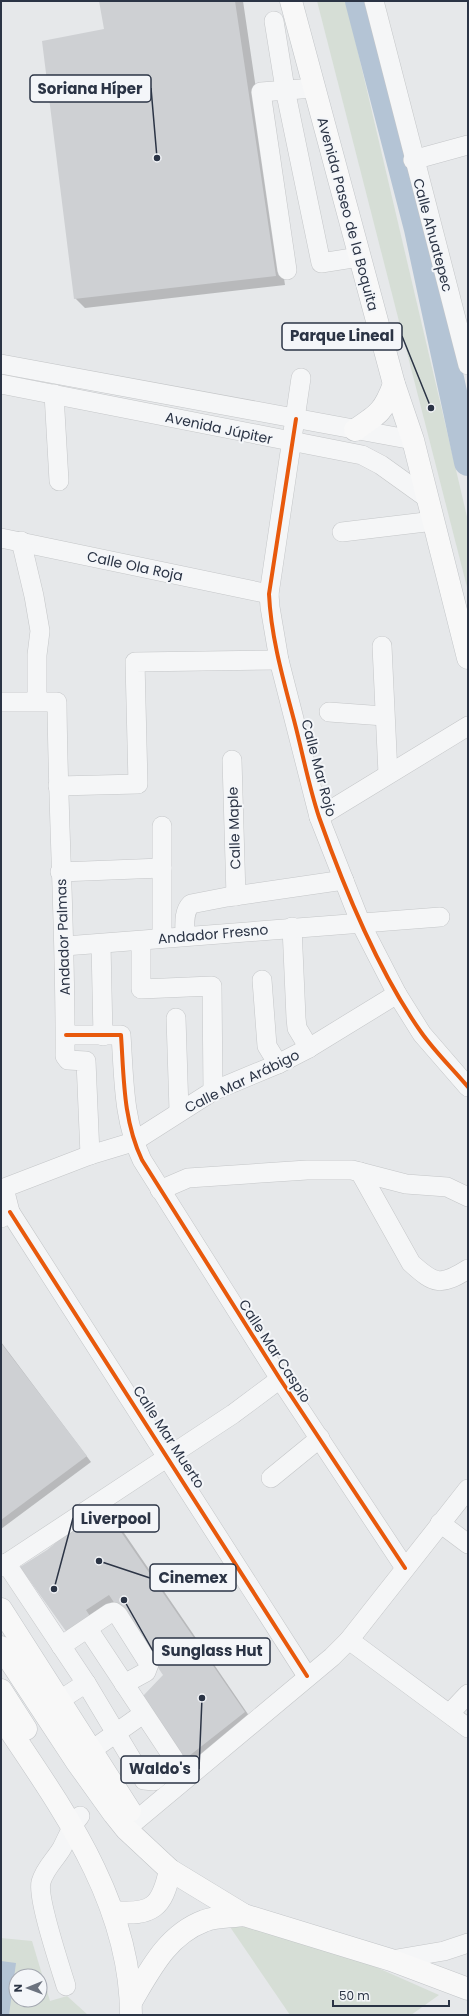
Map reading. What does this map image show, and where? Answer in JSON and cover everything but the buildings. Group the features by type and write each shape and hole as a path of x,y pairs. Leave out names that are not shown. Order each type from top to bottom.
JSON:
{"main road":[{"name":"Avenida Paseo de la Boquita","path":"291,1 394,384 413,440 468,658"},
{"path":"355,430 377,416 386,406 394,384"},
{"path":"1,1609 60,1700 84,1755"},
{"path":"1,1647 84,1755 119,1795 131,1824 170,1870 244,1915 391,1960 468,1989"},
{"path":"1,1690 75,1821 114,1912 127,1961 131,2009"},
{"path":"1,1717 8,1736 60,1804 75,1821"},
{"path":"114,1912 143,1913 157,1904 166,1890 170,1870"},
{"path":"131,2009 158,1955 181,1933 205,1920 244,1915"}],"street":[{"path":"374,1 414,160"},
{"path":"274,21 285,89 321,263 359,257"},
{"path":"287,270 261,92 314,88"},
{"name":"Calle Ahuatepec","path":"468,145 414,160 468,364"},
{"name":"Avenida Júpiter","path":"1,364 413,440"},
{"name":"Calle Mar Rojo","path":"301,378 269,594 279,660 319,816 361,924 397,994 422,1034 468,1087"},
{"name":"Avenida Júpiter","path":"1,384 292,443 362,455 386,468 427,498"},
{"path":"54,394 59,481"},
{"path":"342,532 434,521"},
{"name":"Calle Ola Roja","path":"1,538 269,594"},
{"path":"1,702 38,701 37,654 40,631 34,596 21,541"},
{"path":"382,646 384,716 388,774"},
{"path":"58,786 138,784 135,662 279,660"},
{"name":"Andador Palmas","path":"38,701 57,702 60,872 65,946 66,1056 68,1060 82,1059 86,1061 90,1155"},
{"path":"329,712 384,716"},
{"path":"319,816 468,726"},
{"name":"Calle Maple","path":"232,760 236,896"},
{"path":"162,826 162,938"},
{"path":"60,872 162,868"},
{"path":"185,936 185,915 187,908 191,904 344,880"},
{"name":"Andador Fresno","path":"65,946 140,941 292,927 361,924 440,917"},
{"path":"292,927 297,1028 309,1048"},
{"path":"140,941 141,989 212,986 213,1091"},
{"name":"Calle Mar Caspio","path":"100,944 112,1035 133,1142 158,1186 280,1379 405,1568"},
{"path":"262,980 267,1046 278,1064"},
{"name":"Calle Mar Arábigo","path":"6,1215 3,1183 133,1142 179,1111 213,1091 278,1064 309,1048 397,994"},
{"path":"176,1018 179,1111"},
{"path":"66,1035 112,1035"},
{"path":"158,1186 188,1178 307,1170 352,1170 406,1184 447,1187 468,1197"},
{"path":"360,1172 411,1263 428,1278 438,1281 450,1280 468,1269"},
{"name":"Calle Mar Muerto","path":"6,1215 168,1456 307,1676"},
{"path":"88,1629 174,1759 173,1764 154,1781 144,1780 86,1683 4,1565 232,1414 280,1379"},
{"path":"271,1478 320,1438"},
{"path":"131,1824 349,1640 468,1489"},
{"path":"440,1523 468,1544"},
{"path":"61,1646 110,1613 114,1612 118,1615 149,1664 146,1672 124,1684"},
{"path":"349,1640 468,1728"},
{"path":"60,1700 86,1683"},
{"path":"450,1714 468,1694"},
{"path":"84,1755 143,1714"},
{"path":"66,1986 41,1899 41,1883 47,1867 62,1848 75,1821"},
{"path":"391,1960 444,1951 468,1943"}],"shaded area":[{"path":"317,1 346,1 468,521 468,591"},
{"path":"228,1924 258,1927 369,1964 439,1995 411,2015 290,2015"},
{"path":"1,1938 32,1941 40,1968 8,1968 8,2008 48,2008 48,1994 50,2001 67,1996 88,2015 1,2015"}],"water":[{"path":"1,1961 16,1963 15,1968 8,1968 9,2015 1,2015"}],"waterway":[{"path":"359,1 418,229 468,462"}],"cycle path":[{"path":"296,419 269,594 272,627 309,783 315,806 339,872 363,928 390,983 426,1039 468,1087"},
{"path":"66,1035 121,1035 124,1083 128,1114 131,1130 142,1160 280,1379 405,1568"},
{"path":"10,1212 307,1676"}],"place":[{"name":"Soriana Híper","path":"157,158"},
{"name":"Parque Lineal","path":"431,408"},
{"name":"Cinemex","path":"99,1561"},
{"name":"Liverpool","path":"54,1589"},
{"name":"Sunglass Hut","path":"124,1600"},
{"name":"Waldo's","path":"202,1698"}]}
